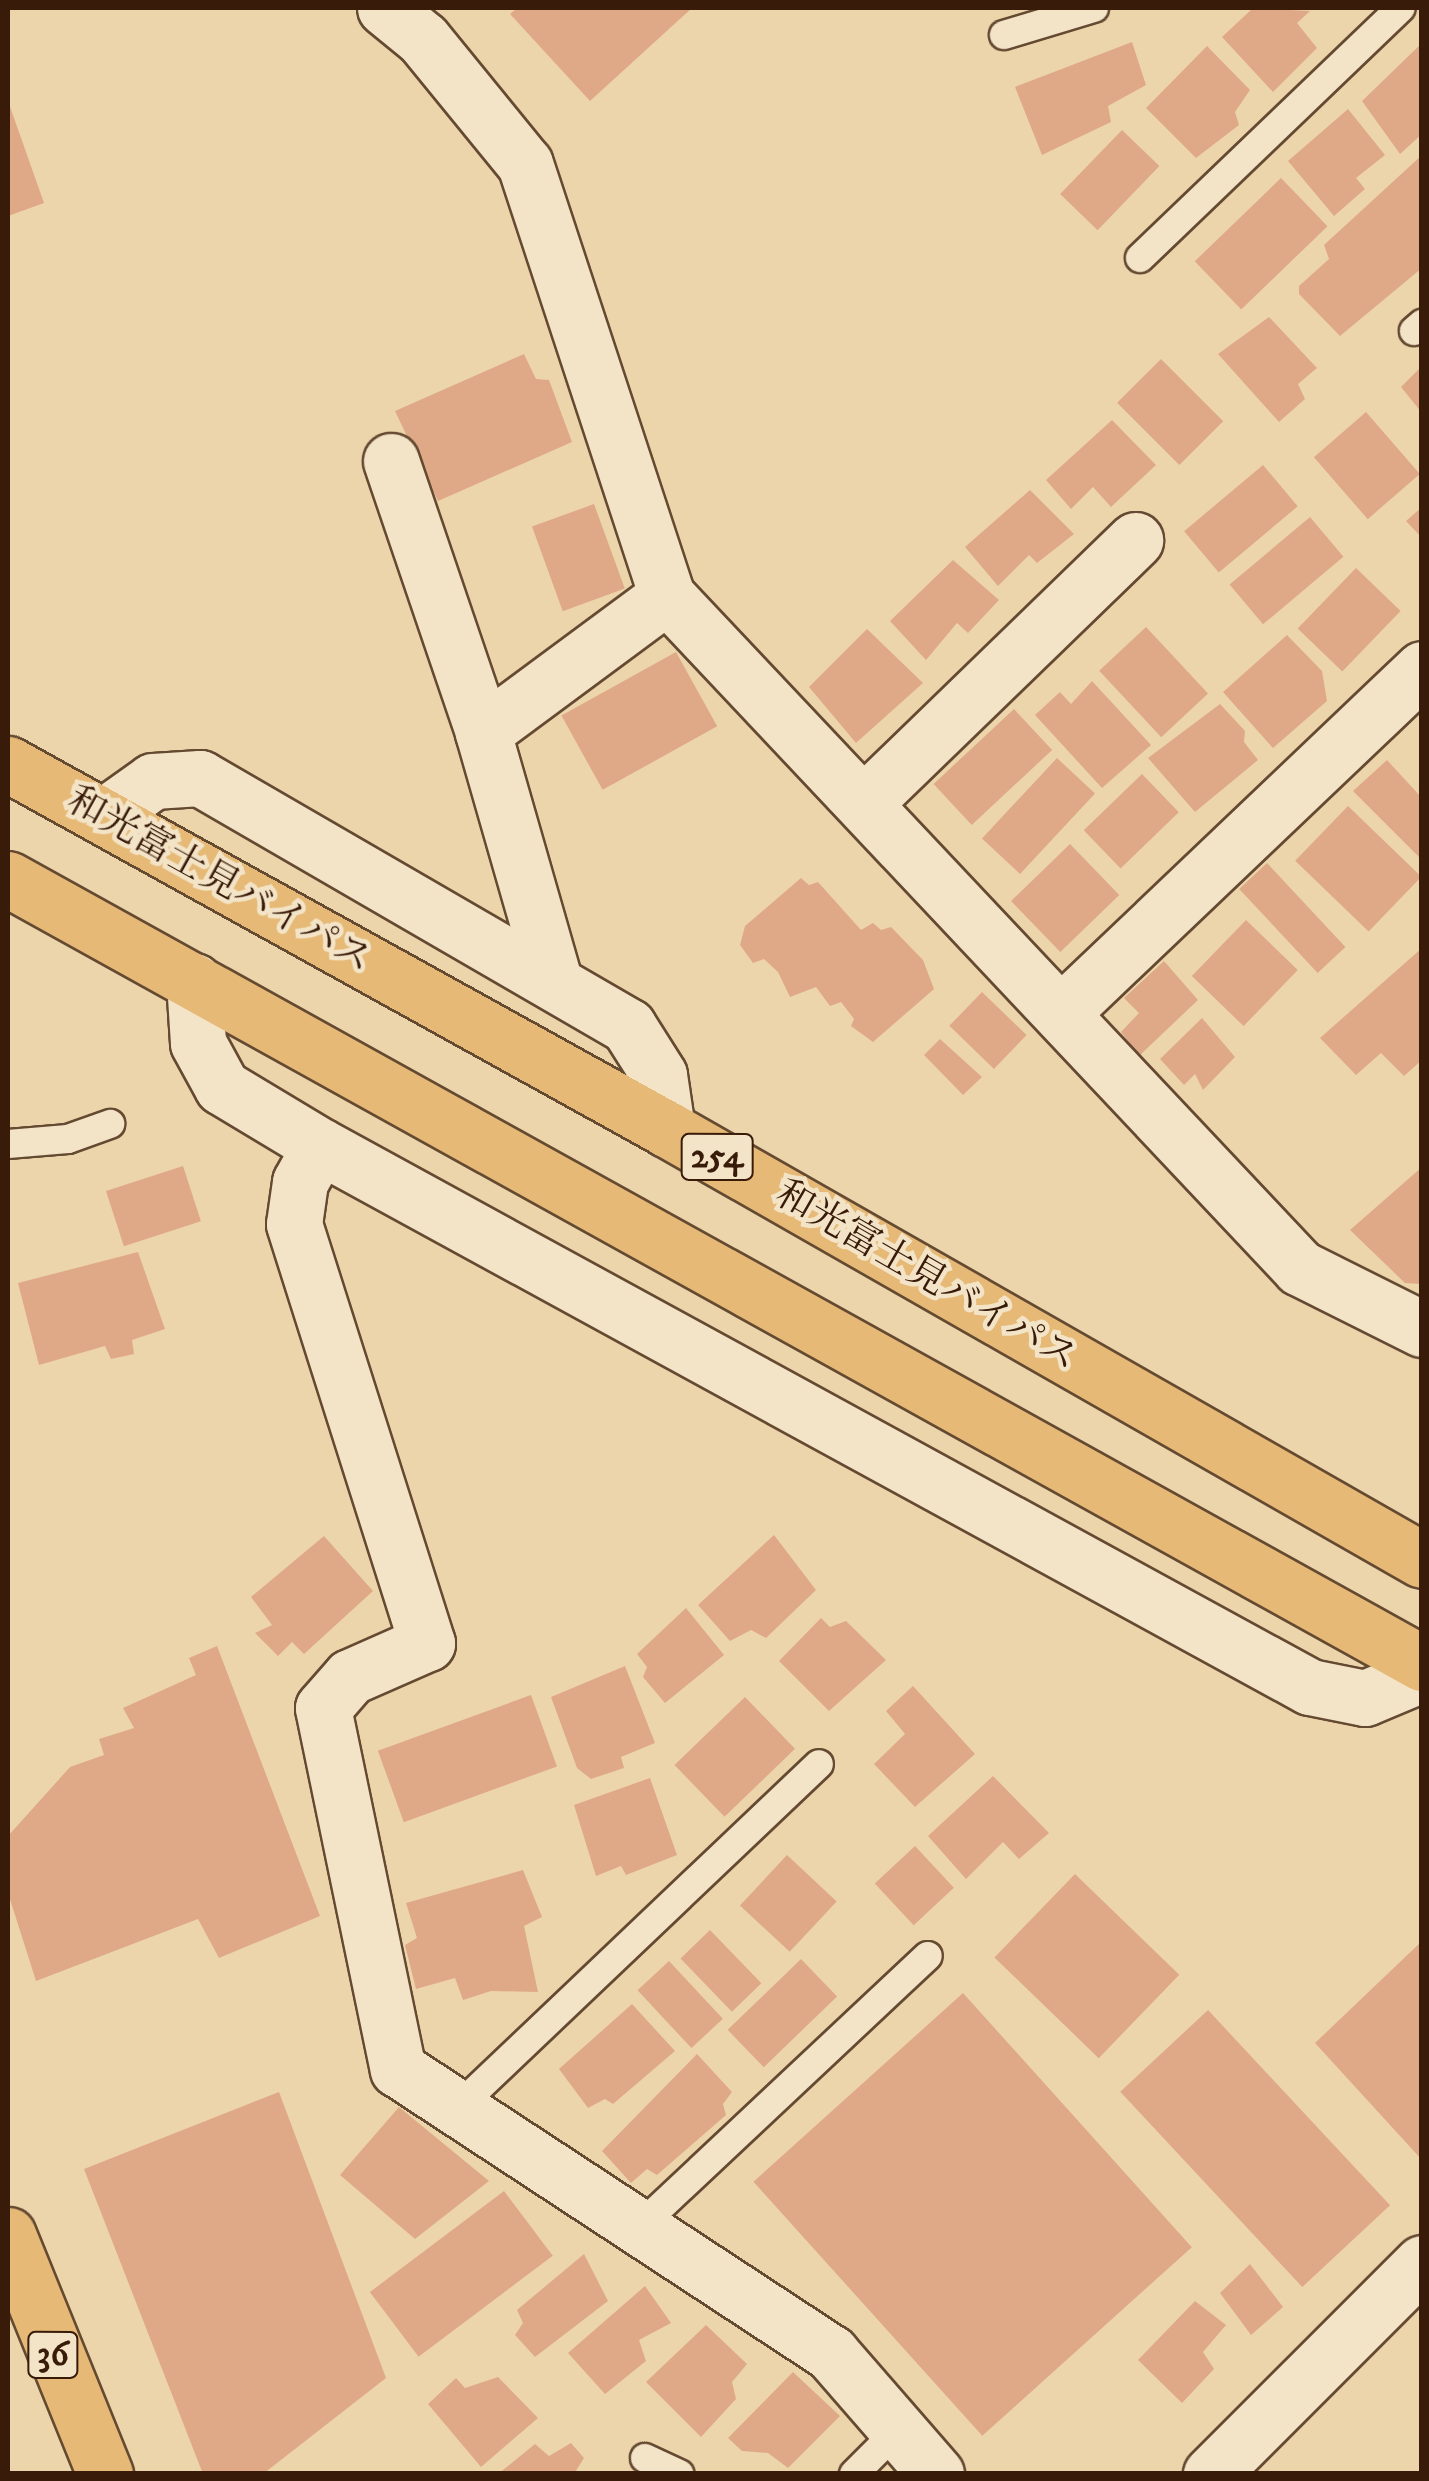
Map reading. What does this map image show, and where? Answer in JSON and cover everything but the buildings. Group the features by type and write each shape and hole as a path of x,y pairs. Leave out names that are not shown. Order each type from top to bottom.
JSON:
{"main road":[{"name":"和光富士見バイパス","path":"8,764 667,1129 1422,1560"},
{"name":"254","path":"8,879 1422,1663"},
{"name":"36","path":"8,2235 105,2474"}],"street":[{"path":"385,8 423,39 524,164 667,596 866,802 1300,1268 1422,1329"},
{"path":"390,462 483,732 554,980"},
{"path":"866,802 1135,540"},
{"path":"483,732 667,596"},
{"path":"1061,1014 1422,669"},
{"path":"104,816 153,781 200,778 628,1026 660,1076 667,1129"},
{"path":"194,980 198,1043 222,1087 320,1146 1310,1686 1364,1698 1422,1674"},
{"path":"320,1146 300,1182 294,1224 428,1643 350,1677 323,1708 398,2069 831,2354 936,2474"},
{"path":"1211,2474 1422,2264"}],"lane":[{"path":"1004,35 1094,8"},
{"path":"1140,258 1401,8"},
{"path":"8,1144 68,1139 110,1124"},
{"path":"455,2110 820,1764"},
{"path":"639,2227 928,1956"},
{"path":"854,2474 897,2431"},
{"path":"645,2458 680,2474"}]}
